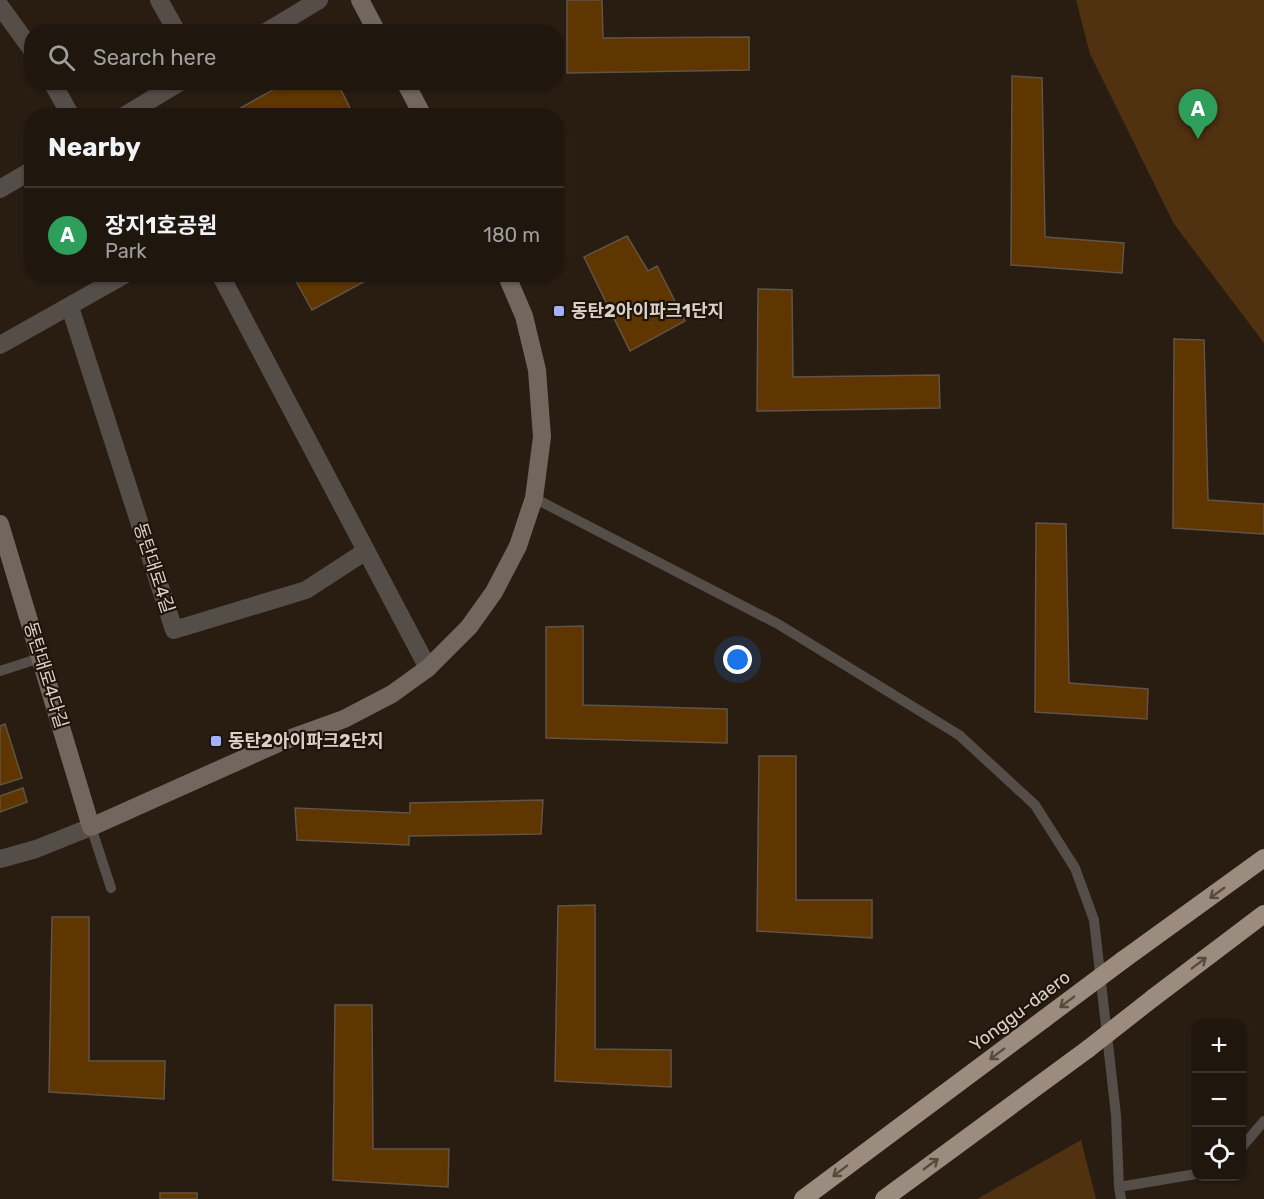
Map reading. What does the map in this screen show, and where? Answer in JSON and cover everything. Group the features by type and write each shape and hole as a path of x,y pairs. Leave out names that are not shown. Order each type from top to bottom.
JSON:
{"highway":[{"name":"Yonggu-daero","path":"802,1199 1264,858"},
{"path":"884,1199 1088,1049 1264,914"}],"street":[{"path":"159,0 172,24"},
{"path":"279,24 319,0"},
{"path":"360,0 373,24"},
{"path":"0,6 24,39"},
{"path":"56,90 67,108"},
{"path":"137,108 167,90"},
{"path":"409,90 419,108"},
{"path":"1,188 24,175"},
{"path":"0,345 112,282"},
{"path":"224,282 428,668"},
{"path":"0,859 36,849 91,827 283,741 344,719 392,694 428,668 469,627 494,592 518,546 534,498 542,437 537,370 524,316 509,282"},
{"name":"동탄대로4길","path":"70,307 174,630 306,590 366,551"},
{"name":"동탄대로4다길","path":"0,524 91,827"}],"lane":[{"path":"534,498 778,624 959,735 1035,805 1075,868 1094,920 1116,1115 1121,1199"},
{"path":"0,671 40,658"},
{"path":"91,827 111,888"},
{"path":"1246,1143 1264,1121"},
{"path":"1119,1187 1192,1175"}],"shaded area":[{"path":"1076,0 1264,0 1264,343 1174,224 1090,54"},
{"path":"1081,1140 1096,1199 977,1199"}],"building":[{"path":"567,0 602,0 603,38 749,37 749,70 567,73"},
{"path":"1012,76 1042,78 1045,237 1124,243 1122,273 1011,265"},
{"path":"273,90 341,90 350,108 240,108"},
{"path":"627,236 648,271 657,266 685,321 630,351 584,257"},
{"path":"296,282 363,282 312,310"},
{"path":"758,289 792,290 793,377 939,375 940,408 757,411"},
{"path":"1174,339 1204,340 1208,500 1264,504 1264,534 1173,528"},
{"path":"1036,523 1066,524 1069,683 1148,689 1147,719 1035,712"},
{"path":"583,626 583,705 727,709 727,743 546,738 546,627"},
{"path":"5,724 22,778 0,785 0,726"},
{"path":"759,756 796,756 796,900 872,900 872,938 757,931"},
{"path":"23,788 27,802 0,812 0,796"},
{"path":"543,800 541,834 409,836 409,845 297,840 295,808 410,813 410,803"},
{"path":"595,905 595,1049 671,1050 671,1087 555,1081 558,906"},
{"path":"52,917 89,917 89,1061 165,1061 164,1099 49,1092"},
{"path":"335,1005 372,1005 373,1149 449,1149 448,1187 333,1180"},
{"path":"160,1193 197,1193 197,1199 160,1199"}],"place":[{"name":"장지1호공원","path":"1198,139"},
{"name":"동탄2아이파크1단지","path":"559,311"},
{"name":"동탄2아이파크2단지","path":"216,741"}]}
